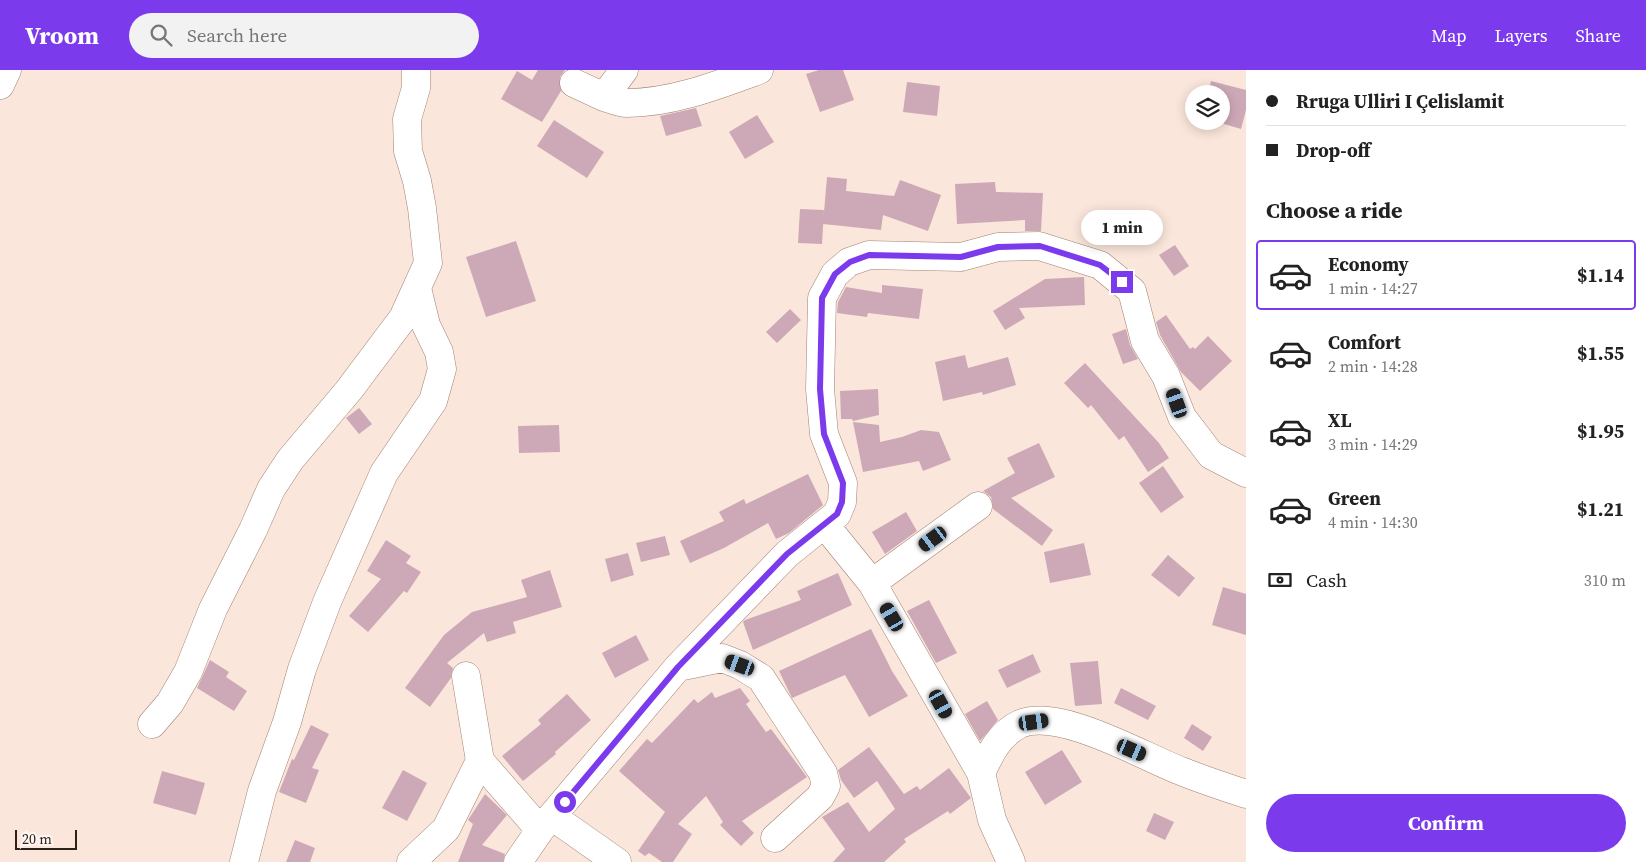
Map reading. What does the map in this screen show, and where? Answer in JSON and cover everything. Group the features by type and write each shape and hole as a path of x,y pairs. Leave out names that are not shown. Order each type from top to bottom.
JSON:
{"street":[{"path":"0,85 7,70"},
{"path":"152,724 170,703 188,672 213,609 246,546 271,489 290,460 349,390 403,318 428,263 422,208 417,181 408,151 407,119 416,88 416,70"},
{"path":"604,98 624,70"},
{"path":"574,83 604,98 625,103 656,99 712,87 759,70"},
{"path":"518,862 547,824 678,667 787,554 837,514 842,502 843,483 824,434 820,389 822,298 835,274 850,262 869,255 961,257 998,247 1040,246 1100,265 1132,291 1145,341 1166,376 1182,417 1211,454 1246,473"},
{"path":"244,862 262,791 287,722 302,669 327,602 384,473 433,401 442,370 439,352 426,325 417,288"},
{"path":"872,583 978,506"},
{"path":"825,525 872,583 980,773 992,820 1011,862"},
{"path":"678,667 722,658 740,665 761,678 823,774 826,786 820,797 775,838"},
{"path":"411,862 446,829 480,761 466,676"},
{"path":"980,773 993,745 1020,724 1048,720 1084,729 1181,771 1246,794"},
{"path":"480,761 547,824 617,862"}],"building":[{"path":"538,70 565,70 560,77 561,91 542,122 501,99 517,71 532,80"},
{"path":"819,70 843,70 854,100 820,112 806,74"},
{"path":"1211,81 1227,85 1210,85"},
{"path":"907,82 940,86 937,116 903,112"},
{"path":"1230,86 1246,90 1246,110 1241,129 1230,126"},
{"path":"696,108 702,126 666,136 660,116"},
{"path":"757,115 774,142 745,159 729,132"},
{"path":"554,120 604,152 587,178 537,146"},
{"path":"827,177 847,179 846,191 894,196 900,180 941,195 928,231 883,215 881,230 823,224"},
{"path":"995,182 996,192 1043,193 1041,231 1025,231 1025,220 957,224 955,184"},
{"path":"800,209 824,210 822,244 798,243"},
{"path":"516,241 536,301 486,317 466,257"},
{"path":"1175,245 1189,266 1174,276 1159,255"},
{"path":"1084,277 1085,305 1019,308 1025,318 1005,330 993,311 1045,279"},
{"path":"882,285 923,289 919,319 868,313 867,317 837,313 838,302 846,287 882,293"},
{"path":"790,309 801,320 777,343 766,332"},
{"path":"1166,315 1190,349 1193,347 1195,349 1208,336 1232,361 1200,391 1181,372 1160,335 1156,322"},
{"path":"1126,329 1130,345 1138,359 1123,364 1112,334"},
{"path":"965,355 968,368 1008,357 1016,385 983,395 982,392 943,401 935,362"},
{"path":"1085,363 1159,443 1169,458 1148,472 1124,436 1119,440 1091,405 1088,408 1064,383"},
{"path":"878,389 879,415 853,421 852,419 841,419 840,391"},
{"path":"359,408 372,424 359,434 346,418"},
{"path":"853,422 879,425 880,442 921,430 939,432 951,460 923,471 919,461 863,472"},
{"path":"559,425 560,452 519,453 518,426"},
{"path":"1039,443 1055,477 1011,498 1053,530 1042,546 993,509 991,497 983,491 1015,473 1007,458"},
{"path":"1163,466 1184,497 1161,513 1139,483"},
{"path":"808,474 823,505 789,533 776,539 768,523 724,548 690,563 680,541 724,521 719,512 744,499 746,504"},
{"path":"906,512 917,531 885,554 872,532"},
{"path":"665,536 670,555 641,562 636,543"},
{"path":"386,540 411,556 406,563 421,572 407,593 404,591 368,632 349,616 381,579 367,571"},
{"path":"1084,543 1091,575 1050,583 1044,552"},
{"path":"628,553 634,575 611,582 605,559"},
{"path":"1168,555 1195,578 1179,597 1151,575"},
{"path":"550,570 562,607 513,622 516,633 487,642 484,633 447,663 453,668 451,678 430,707 405,688 444,635 472,612 527,597 521,580"},
{"path":"838,573 852,605 753,650 743,622 745,620 801,600 797,591"},
{"path":"1223,587 1246,594 1246,635 1212,625"},
{"path":"929,600 957,653 936,663 907,611"},
{"path":"871,629 892,671 908,696 869,717 845,675 792,698 779,671"},
{"path":"636,635 649,660 615,678 602,653"},
{"path":"1033,654 1041,672 1007,688 998,670"},
{"path":"210,660 229,672 226,677 247,691 234,711 197,688"},
{"path":"1098,661 1102,704 1075,706 1070,663"},
{"path":"740,688 750,701 746,704 766,732 771,729 807,777 742,821 754,833 741,846 720,825 723,822 706,796 678,824 692,834 673,862 662,862 649,853 645,856 638,851 665,812 619,771 647,739 652,743 694,699 698,703 712,692 715,698"},
{"path":"1121,688 1156,706 1148,720 1114,703"},
{"path":"567,694 591,720 555,752 556,754 523,781 502,756 541,724 538,720"},
{"path":"987,701 998,720 980,741 965,714"},
{"path":"1192,724 1212,737 1203,751 1184,738"},
{"path":"311,725 329,734 312,768 319,770 306,803 279,792 292,759 294,760"},
{"path":"869,747 904,794 917,786 920,790 949,768 971,798 950,814 948,811 904,839 906,842 884,862 833,862 845,849 822,817 848,802 869,832 895,809 877,781 854,798 841,780 838,770"},
{"path":"1062,750 1082,782 1045,805 1025,772"},
{"path":"403,770 427,783 407,821 382,808"},
{"path":"162,771 205,783 196,815 153,803"},
{"path":"485,794 507,815 482,845 505,854 503,862 458,862 473,824 468,820"},
{"path":"1154,813 1174,822 1165,840 1146,831"},
{"path":"295,840 315,848 310,862 286,862"}],"route":[{"path":"565,802 678,667 787,554 837,514 842,502 843,483 824,434 820,389 822,298 835,274 850,262 869,255 961,257 998,247 1040,246 1100,265 1122,282"}]}
